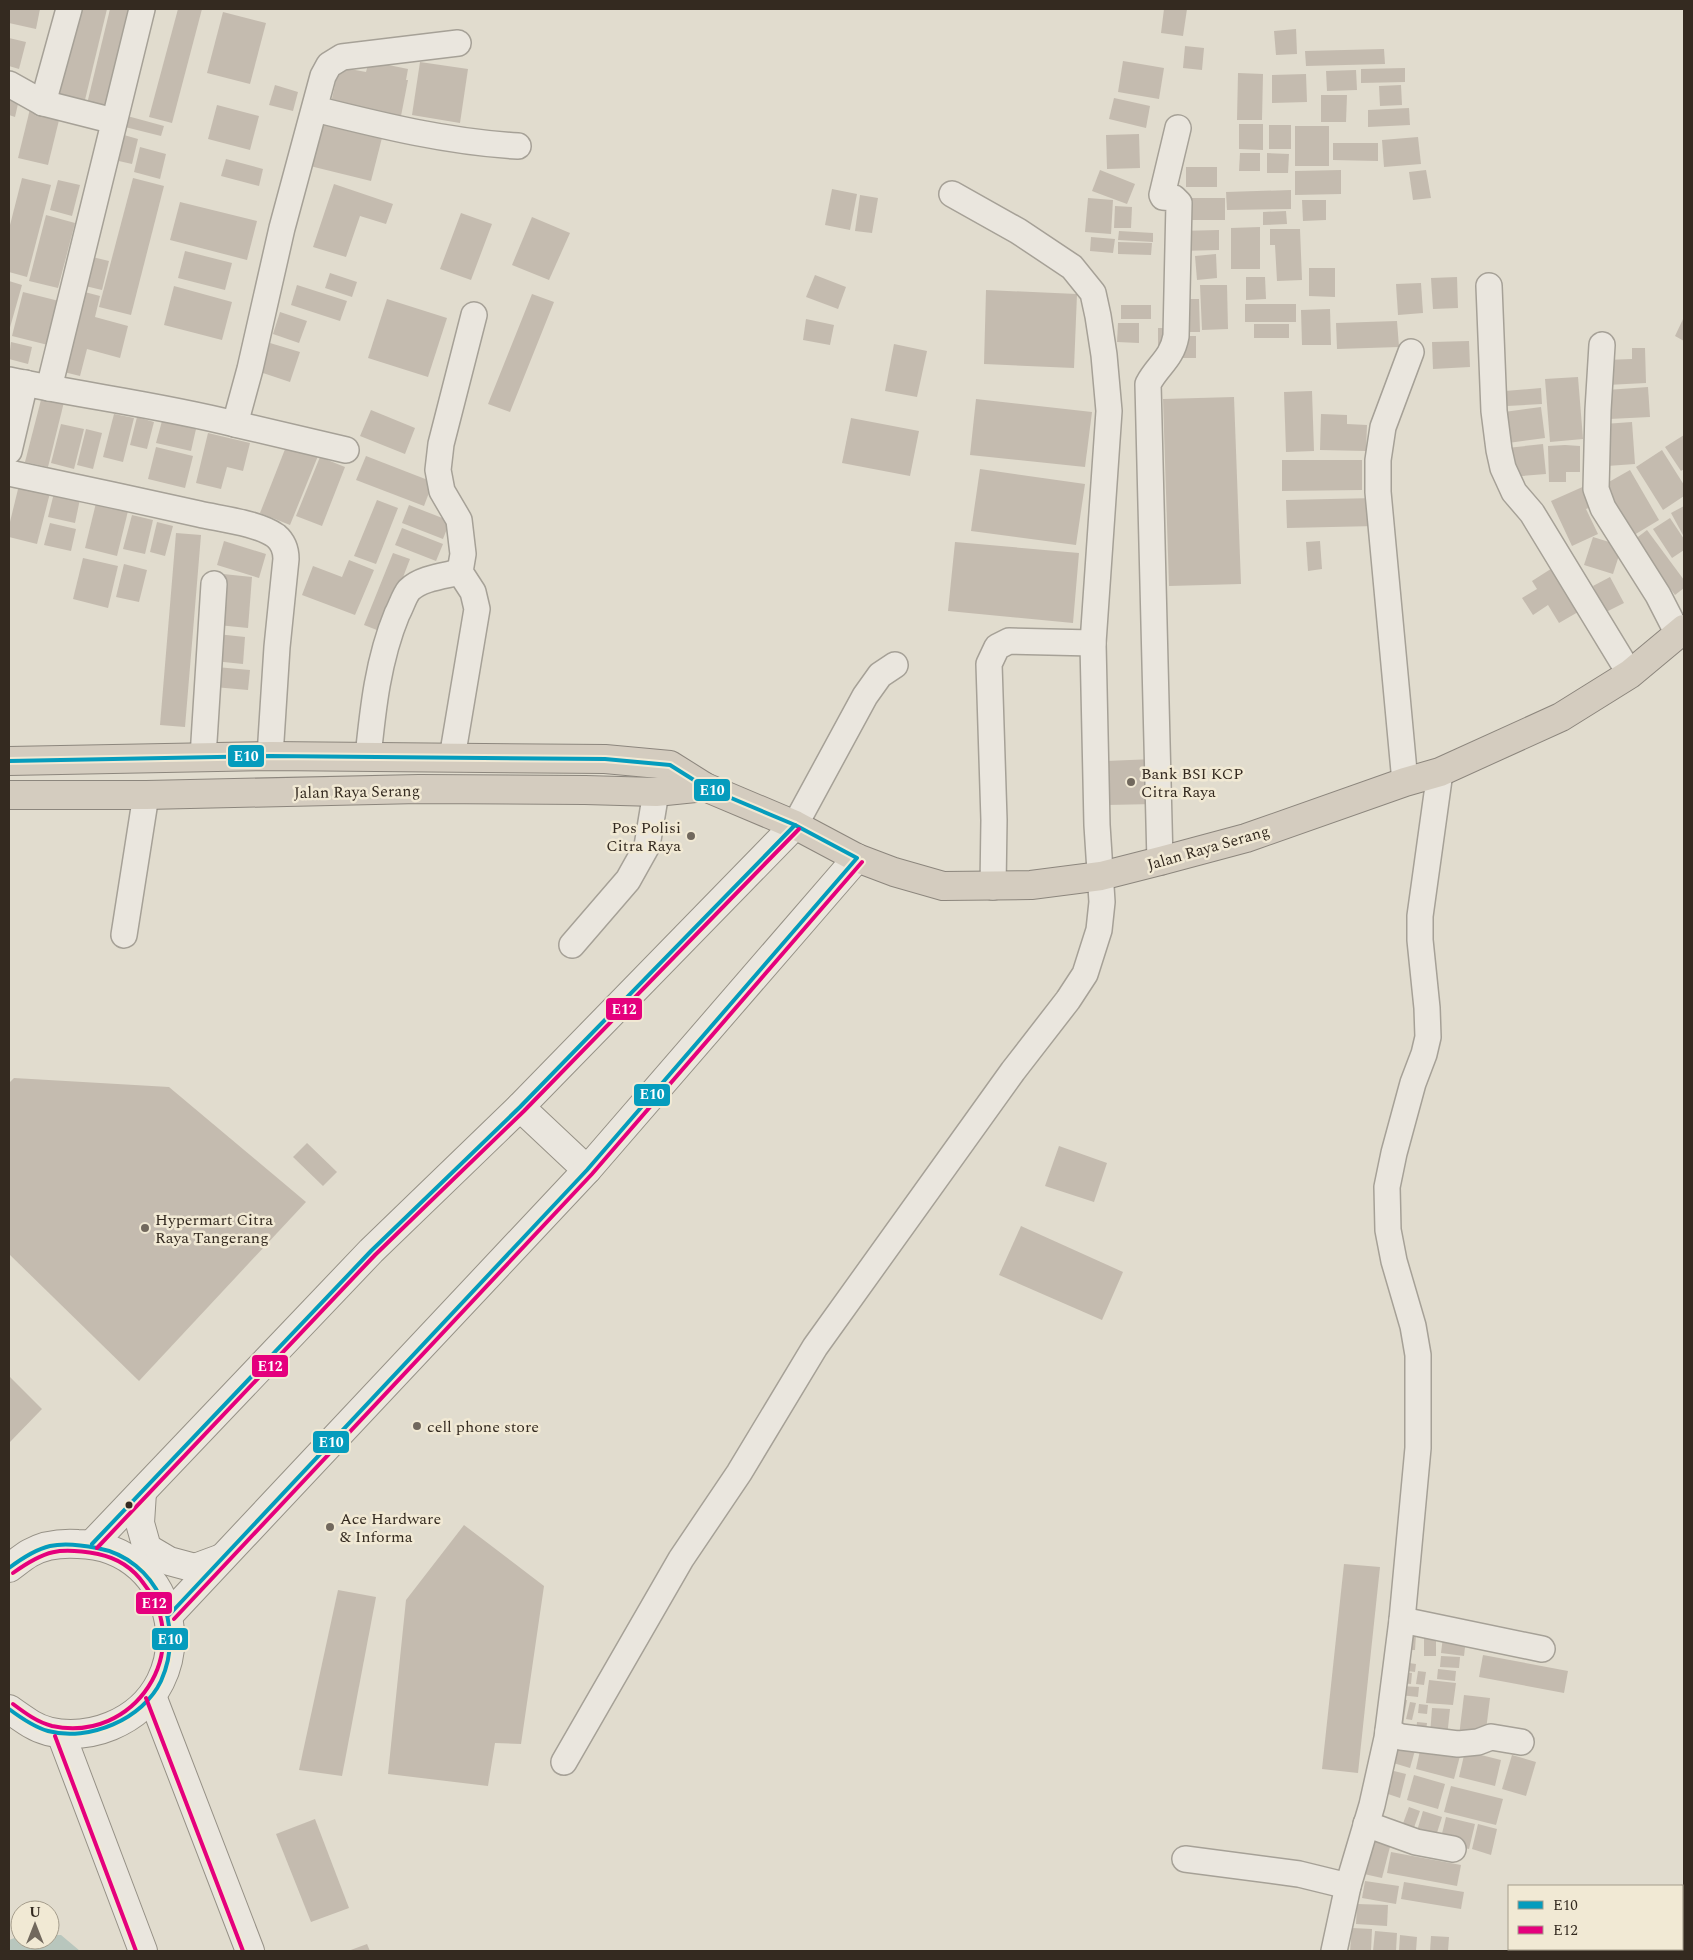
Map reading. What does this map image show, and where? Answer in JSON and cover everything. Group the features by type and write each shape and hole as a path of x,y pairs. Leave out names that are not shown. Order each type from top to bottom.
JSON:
{"highway":[{"name":"Jalan Raya Serang","path":"9,761 270,756 605,760 670,765 705,787 795,825 857,858 894,872 943,886 993,887 1031,885 1100,876 1160,862 1246,838 1405,782 1440,772 1553,721 1630,674 1681,632"},
{"name":"Jalan Raya Serang","path":"9,795 146,795 419,789 656,792 705,787"}],"main road":[{"path":"92,1544 371,1251 520,1107 795,825"},
{"path":"168,1615 587,1170 857,858"},
{"path":"520,1107 587,1170"},
{"path":"142,1492 140,1523 147,1548 168,1561 196,1568 222,1558"},
{"path":"9,1568 32,1552 61,1543 92,1544 118,1552 141,1568 158,1589 168,1615 171,1643 166,1671 152,1696 127,1719 119,1723 95,1732 61,1734 32,1725 9,1708"},
{"path":"152,1696 250,1951"},
{"path":"61,1734 143,1951"}],"street":[{"path":"43,103 69,9"},
{"path":"9,451 28,384 114,121 142,9"},
{"path":"234,424 250,368 282,228 314,110 329,65 342,57 458,43"},
{"path":"9,84 43,103 114,121"},
{"path":"314,110 414,133 474,144 518,146"},
{"path":"1160,862 1148,384 1152,375 1171,354 1176,336 1179,203 1174,198 1163,197 1162,195 1178,128"},
{"path":"564,1762 681,1559 739,1473 815,1347 1085,974 1100,930 1102,902 1097,825 1093,643 1110,411 1104,355 1093,293 1072,267 1050,251 952,194"},
{"path":"1488,286 1494,411 1498,450 1503,468 1514,492 1532,513 1630,674"},
{"path":"452,758 477,609 473,592 460,572 463,554 459,520 442,491 438,470 441,444 474,316"},
{"path":"1602,345 1596,489 1602,508 1681,632"},
{"path":"1405,782 1380,510 1378,460 1383,427 1411,352"},
{"path":"28,384 187,412 346,450"},
{"path":"9,474 136,499 231,521 256,528 276,537 286,549 286,560 278,630 270,756"},
{"path":"368,757 379,669 393,624 408,591 418,584 460,572"},
{"path":"203,757 214,584"},
{"path":"993,887 994,820 989,664 997,647 1010,641 1093,643"},
{"path":"795,825 865,696 880,675 895,665"},
{"path":"1334,1951 1348,1886 1366,1824 1388,1731 1402,1620 1418,1448 1418,1355 1413,1326 1394,1261 1388,1230 1387,1187 1413,1083 1428,1037 1420,940 1420,916 1436,814 1440,772"},
{"path":"572,945 628,880 633,871 646,846 656,792"},
{"path":"124,935 146,795"},
{"path":"1402,1620 1542,1649"},
{"path":"1388,1731 1401,1737 1458,1744 1478,1742 1491,1737 1521,1742"},
{"path":"1366,1824 1416,1842 1453,1850"},
{"path":"1185,1859 1299,1874 1348,1886"}],"shaded area":[{"path":"61,1935 80,1951 9,1951 9,1940 10,1950 60,1950"}],"building":[{"path":"10,9 40,9 36,29 9,23"},
{"path":"75,9 107,9 84,104 54,97"},
{"path":"110,9 138,9 113,114 86,108"},
{"path":"178,9 202,9 172,123 149,117"},
{"path":"1164,9 1187,9 1183,36 1161,33"},
{"path":"223,12 266,23 250,84 207,73"},
{"path":"1296,29 1297,54 1276,55 1274,31"},
{"path":"9,38 26,42 19,69 9,66"},
{"path":"1185,46 1204,48 1202,70 1183,68"},
{"path":"1384,49 1385,64 1306,66 1305,51"},
{"path":"369,61 408,69 406,80 408,80 401,116 331,103 339,67 366,72"},
{"path":"1123,61 1164,68 1159,99 1118,92"},
{"path":"420,62 468,69 460,123 412,115"},
{"path":"1405,68 1405,82 1361,83 1361,69"},
{"path":"1356,70 1357,90 1327,91 1326,71"},
{"path":"1238,73 1263,74 1262,120 1237,120"},
{"path":"1306,74 1307,102 1272,103 1272,75"},
{"path":"275,85 298,92 293,111 269,105"},
{"path":"1401,85 1402,105 1380,106 1379,86"},
{"path":"9,93 20,95 15,117 9,115"},
{"path":"1321,95 1347,95 1346,122 1321,122"},
{"path":"1114,98 1150,106 1146,128 1109,119"},
{"path":"217,105 259,116 250,150 208,139"},
{"path":"1409,108 1410,125 1368,127 1368,110"},
{"path":"30,109 60,116 48,165 18,158"},
{"path":"120,114 164,126 161,136 117,125"},
{"path":"318,117 383,134 371,181 306,165"},
{"path":"1239,124 1263,124 1263,150 1239,149"},
{"path":"1269,125 1291,125 1291,149 1269,149"},
{"path":"1295,126 1329,126 1329,166 1295,166"},
{"path":"117,133 138,139 132,164 110,159"},
{"path":"1139,134 1140,168 1107,169 1106,135"},
{"path":"1418,137 1421,164 1384,167 1382,140"},
{"path":"1333,143 1378,143 1378,161 1333,160"},
{"path":"140,147 166,154 160,179 134,172"},
{"path":"1240,153 1260,153 1260,171 1239,171"},
{"path":"1267,153 1289,154 1288,173 1267,173"},
{"path":"226,159 263,169 259,186 221,176"},
{"path":"1186,167 1217,167 1217,187 1186,187"},
{"path":"1100,170 1135,184 1127,204 1092,191"},
{"path":"1341,170 1341,194 1295,195 1295,171"},
{"path":"1426,170 1431,198 1413,200 1409,172"},
{"path":"22,178 51,185 27,277 9,272 9,229"},
{"path":"133,178 164,186 131,315 99,307"},
{"path":"58,180 80,185 72,216 50,210"},
{"path":"334,184 393,204 386,224 360,216 346,257 313,247"},
{"path":"832,189 857,194 850,230 825,225"},
{"path":"1291,190 1291,209 1227,210 1226,192"},
{"path":"860,195 878,198 872,233 855,231"},
{"path":"1088,198 1113,200 1111,234 1085,232"},
{"path":"1184,198 1225,198 1225,220 1184,220"},
{"path":"1302,200 1326,200 1326,220 1303,221"},
{"path":"180,202 257,221 247,260 170,240"},
{"path":"1115,206 1132,207 1131,228 1114,228"},
{"path":"1286,211 1287,224 1263,225 1263,212"},
{"path":"461,213 492,224 471,280 440,269"},
{"path":"46,215 75,223 58,288 29,281"},
{"path":"532,217 570,233 549,280 512,265"},
{"path":"1260,227 1260,269 1231,269 1231,228"},
{"path":"1270,229 1300,229 1302,280 1277,281 1275,245 1270,245"},
{"path":"1219,230 1219,250 1179,251 1178,231"},
{"path":"1119,231 1153,233 1153,242 1118,240"},
{"path":"1091,237 1115,239 1113,253 1090,251"},
{"path":"1118,242 1152,243 1151,255 1118,254"},
{"path":"185,251 232,263 225,290 178,278"},
{"path":"1216,254 1217,278 1197,280 1195,256"},
{"path":"84,255 109,261 102,290 77,284"},
{"path":"1309,268 1335,268 1335,297 1309,296"},
{"path":"330,273 357,282 352,297 325,288"},
{"path":"815,275 846,287 838,309 806,297"},
{"path":"1246,277 1265,277 1266,299 1246,300"},
{"path":"1457,277 1458,308 1433,309 1431,278"},
{"path":"9,281 22,285 9,331"},
{"path":"1421,283 1423,313 1398,315 1396,284"},
{"path":"297,285 347,301 340,321 291,305"},
{"path":"1200,285 1227,285 1228,329 1202,330"},
{"path":"174,286 232,302 222,340 164,325"},
{"path":"77,290 100,296 95,317 128,326 120,358 87,349 80,376 56,370"},
{"path":"986,290 1077,294 1074,368 984,364"},
{"path":"23,292 59,301 48,345 12,336"},
{"path":"532,294 554,302 510,412 488,404"},
{"path":"387,299 447,318 428,377 368,358"},
{"path":"1180,299 1199,299 1200,332 1181,332"},
{"path":"1245,304 1296,304 1296,322 1245,322"},
{"path":"1121,305 1151,305 1151,319 1121,319"},
{"path":"1330,309 1331,345 1302,345 1301,310"},
{"path":"280,312 307,321 299,343 273,334"},
{"path":"1684,317 1684,341 1675,336"},
{"path":"806,319 834,325 830,345 803,340"},
{"path":"1397,321 1399,347 1337,349 1336,323"},
{"path":"1118,323 1139,323 1139,343 1117,342"},
{"path":"1254,324 1289,324 1289,338 1254,338"},
{"path":"1158,328 1170,328 1170,347 1158,347"},
{"path":"1182,336 1196,336 1196,358 1180,358"},
{"path":"1469,341 1470,367 1433,369 1432,342"},
{"path":"11,342 32,347 28,364 9,359"},
{"path":"270,343 300,352 290,382 260,372"},
{"path":"894,344 927,351 917,397 885,391"},
{"path":"1632,348 1645,348 1646,383 1607,385 1605,360 1632,359"},
{"path":"1578,377 1583,439 1550,442 1545,379"},
{"path":"1648,387 1650,417 1609,419 1607,390"},
{"path":"1541,388 1542,404 1507,406 1505,391"},
{"path":"1312,391 1314,451 1286,452 1284,392"},
{"path":"42,396 64,402 48,467 25,462"},
{"path":"1234,397 1241,584 1169,586 1163,399"},
{"path":"976,399 1092,412 1085,467 970,455"},
{"path":"1541,407 1545,438 1501,444 1497,413"},
{"path":"371,410 415,428 405,454 360,436"},
{"path":"114,414 134,418 123,462 103,457"},
{"path":"1321,414 1347,415 1347,424 1367,425 1366,451 1320,450"},
{"path":"137,417 154,422 147,449 130,445"},
{"path":"851,418 919,431 910,476 842,463"},
{"path":"162,421 196,429 191,451 156,443"},
{"path":"1632,422 1635,464 1607,466 1604,424"},
{"path":"61,424 84,429 74,469 51,463"},
{"path":"86,429 102,433 93,469 77,465"},
{"path":"208,433 250,443 243,471 227,467 221,489 196,483"},
{"path":"1684,435 1684,469 1681,471 1665,447"},
{"path":"289,439 320,451 290,525 260,513"},
{"path":"1543,444 1546,474 1510,477 1507,448"},
{"path":"1548,446 1580,446 1580,472 1566,472 1566,482 1549,482"},
{"path":"156,447 193,456 185,488 148,479"},
{"path":"1662,450 1684,485 1684,496 1663,510 1636,467"},
{"path":"366,456 433,482 424,506 356,480"},
{"path":"320,457 345,467 322,526 296,516"},
{"path":"1282,460 1362,460 1362,490 1282,491"},
{"path":"980,469 1085,484 1076,545 971,531"},
{"path":"1630,470 1659,520 1629,538 1600,487"},
{"path":"19,485 50,493 37,544 9,537 9,526"},
{"path":"1587,485 1596,505 1586,509 1598,534 1572,546 1551,501"},
{"path":"54,493 80,499 75,523 48,517"},
{"path":"1376,498 1376,526 1287,528 1286,500"},
{"path":"377,500 398,508 376,564 354,556"},
{"path":"96,503 128,511 117,556 85,548"},
{"path":"409,505 450,521 443,539 402,523"},
{"path":"1684,506 1684,537 1671,513"},
{"path":"132,515 153,520 145,554 123,549"},
{"path":"1670,518 1684,539 1684,550 1672,558 1653,529"},
{"path":"157,522 173,526 165,556 150,552"},
{"path":"50,523 76,529 71,551 44,545"},
{"path":"402,528 443,544 436,561 395,545"},
{"path":"1647,530 1684,580 1684,588 1675,595 1634,540"},
{"path":"176,533 201,535 185,727 160,725"},
{"path":"1593,537 1622,546 1613,574 1584,565"},
{"path":"224,541 266,554 259,578 217,565"},
{"path":"1320,541 1322,569 1308,571 1306,542"},
{"path":"955,542 1079,553 1073,623 948,611"},
{"path":"393,553 410,559 382,632 364,625"},
{"path":"83,558 118,566 108,608 73,599"},
{"path":"349,560 374,570 355,615 302,595 313,566 342,577"},
{"path":"124,564 147,570 139,602 116,597"},
{"path":"1557,565 1585,608 1559,623 1548,605 1533,615 1522,598 1537,589 1532,581"},
{"path":"223,574 252,577 248,628 218,625"},
{"path":"1610,577 1624,603 1606,612 1593,586"},
{"path":"217,634 245,637 243,664 214,661"},
{"path":"216,667 250,670 248,690 214,687"},
{"name":"Bank BSI KCP Citra Raya","path":"1154,759 1155,804 1107,805 1106,761"},
{"name":"Hypermart Citra Raya Tangerang","path":"14,1078 169,1087 306,1202 139,1381 9,1254 9,1083"},
{"path":"307,1143 337,1172 323,1186 293,1157"},
{"path":"1059,1146 1107,1163 1094,1202 1045,1186"},
{"path":"1021,1226 1123,1272 1102,1320 999,1275"},
{"path":"9,1376 42,1409 9,1443"},
{"path":"464,1525 544,1586 521,1744 495,1743 488,1786 388,1774 406,1600"},
{"path":"1344,1564 1380,1567 1358,1773 1322,1769"},
{"path":"338,1590 376,1597 342,1776 299,1770"},
{"path":"1424,1633 1436,1633 1436,1656 1424,1656"},
{"path":"1406,1634 1416,1634 1415,1650 1405,1650"},
{"path":"1443,1637 1466,1639 1464,1656 1441,1653"},
{"path":"1483,1655 1568,1671 1564,1693 1479,1677"},
{"path":"1441,1656 1460,1657 1459,1668 1440,1667"},
{"path":"1402,1662 1416,1664 1415,1672 1401,1670"},
{"path":"1438,1669 1456,1671 1455,1681 1437,1679"},
{"path":"1418,1671 1426,1672 1424,1685 1416,1684"},
{"path":"1401,1672 1412,1673 1411,1684 1401,1683"},
{"path":"1429,1680 1456,1683 1453,1705 1426,1703"},
{"path":"1400,1686 1419,1687 1418,1697 1400,1695"},
{"path":"1464,1695 1490,1698 1485,1738 1459,1736"},
{"path":"1397,1698 1407,1700 1403,1724 1393,1722"},
{"path":"1410,1702 1416,1703 1412,1720 1406,1719"},
{"path":"1419,1704 1428,1705 1427,1714 1418,1713"},
{"path":"1432,1708 1450,1709 1447,1737 1430,1735"},
{"path":"1417,1722 1427,1723 1426,1733 1416,1732"},
{"path":"1396,1742 1416,1747 1410,1768 1390,1762"},
{"path":"1421,1746 1460,1756 1454,1779 1416,1769"},
{"path":"1465,1751 1501,1760 1495,1786 1459,1777"},
{"path":"1512,1755 1536,1762 1526,1796 1502,1789"},
{"path":"1386,1769 1406,1774 1400,1798 1379,1791"},
{"path":"1414,1775 1445,1784 1438,1809 1407,1800"},
{"path":"1451,1786 1503,1799 1496,1825 1444,1812"},
{"path":"1409,1807 1420,1811 1412,1833 1401,1829"},
{"path":"1423,1811 1442,1817 1435,1839 1416,1834"},
{"path":"1446,1817 1475,1824 1469,1849 1440,1842"},
{"path":"315,1819 349,1908 311,1922 276,1834"},
{"path":"1478,1824 1497,1829 1491,1855 1472,1849"},
{"path":"1373,1839 1391,1843 1382,1878 1364,1874"},
{"path":"1391,1852 1461,1865 1457,1886 1387,1873"},
{"path":"1365,1881 1399,1886 1396,1904 1362,1898"},
{"path":"1404,1882 1464,1892 1461,1909 1401,1899"},
{"path":"1357,1904 1388,1905 1387,1926 1356,1924"},
{"path":"1352,1928 1372,1929 1371,1951 1350,1951"},
{"path":"1375,1931 1397,1933 1396,1951 1373,1951"},
{"path":"1400,1935 1417,1937 1416,1951 1399,1951"},
{"path":"1431,1936 1449,1937 1448,1951 1430,1951"},
{"path":"367,1944 370,1951 348,1951"}],"transit line":[{"name":"E10","path":"9,761 270,756 605,759 670,765 705,787 795,825 857,858 587,1170 169,1615"},
{"name":"E10","path":"92,1544 371,1251 520,1107 795,825"},
{"name":"E12","path":"97,1548 375,1255 524,1111 799,829"},
{"name":"E12","path":"174,1619 592,1174 862,862"},
{"name":"E10","path":"9,1568 40,1549 60,1544 97,1548 118,1555 136,1566 150,1580 161,1598 168,1618 170,1639 168,1660 161,1681 153,1695 142,1706 113,1724 97,1730 64,1734 38,1727 9,1709"},
{"name":"E12","path":"13,1573 34,1559 53,1552 84,1552 112,1558 130,1569 144,1584 158,1610 163,1637 159,1663 148,1687 131,1707 108,1721 82,1728 52,1726 36,1720 13,1704"},
{"name":"E12","path":"146,1698 243,1951"},
{"name":"E12","path":"55,1736 136,1951"}],"place":[{"name":"Bank BSI KCP Citra Raya","path":"1131,782"},
{"name":"Pos Polisi Citra Raya","path":"691,836"},
{"name":"Hypermart Citra Raya Tangerang","path":"145,1228"},
{"name":"cell phone store","path":"417,1426"},
{"name":"Ace Hardware & Informa","path":"330,1527"}]}
